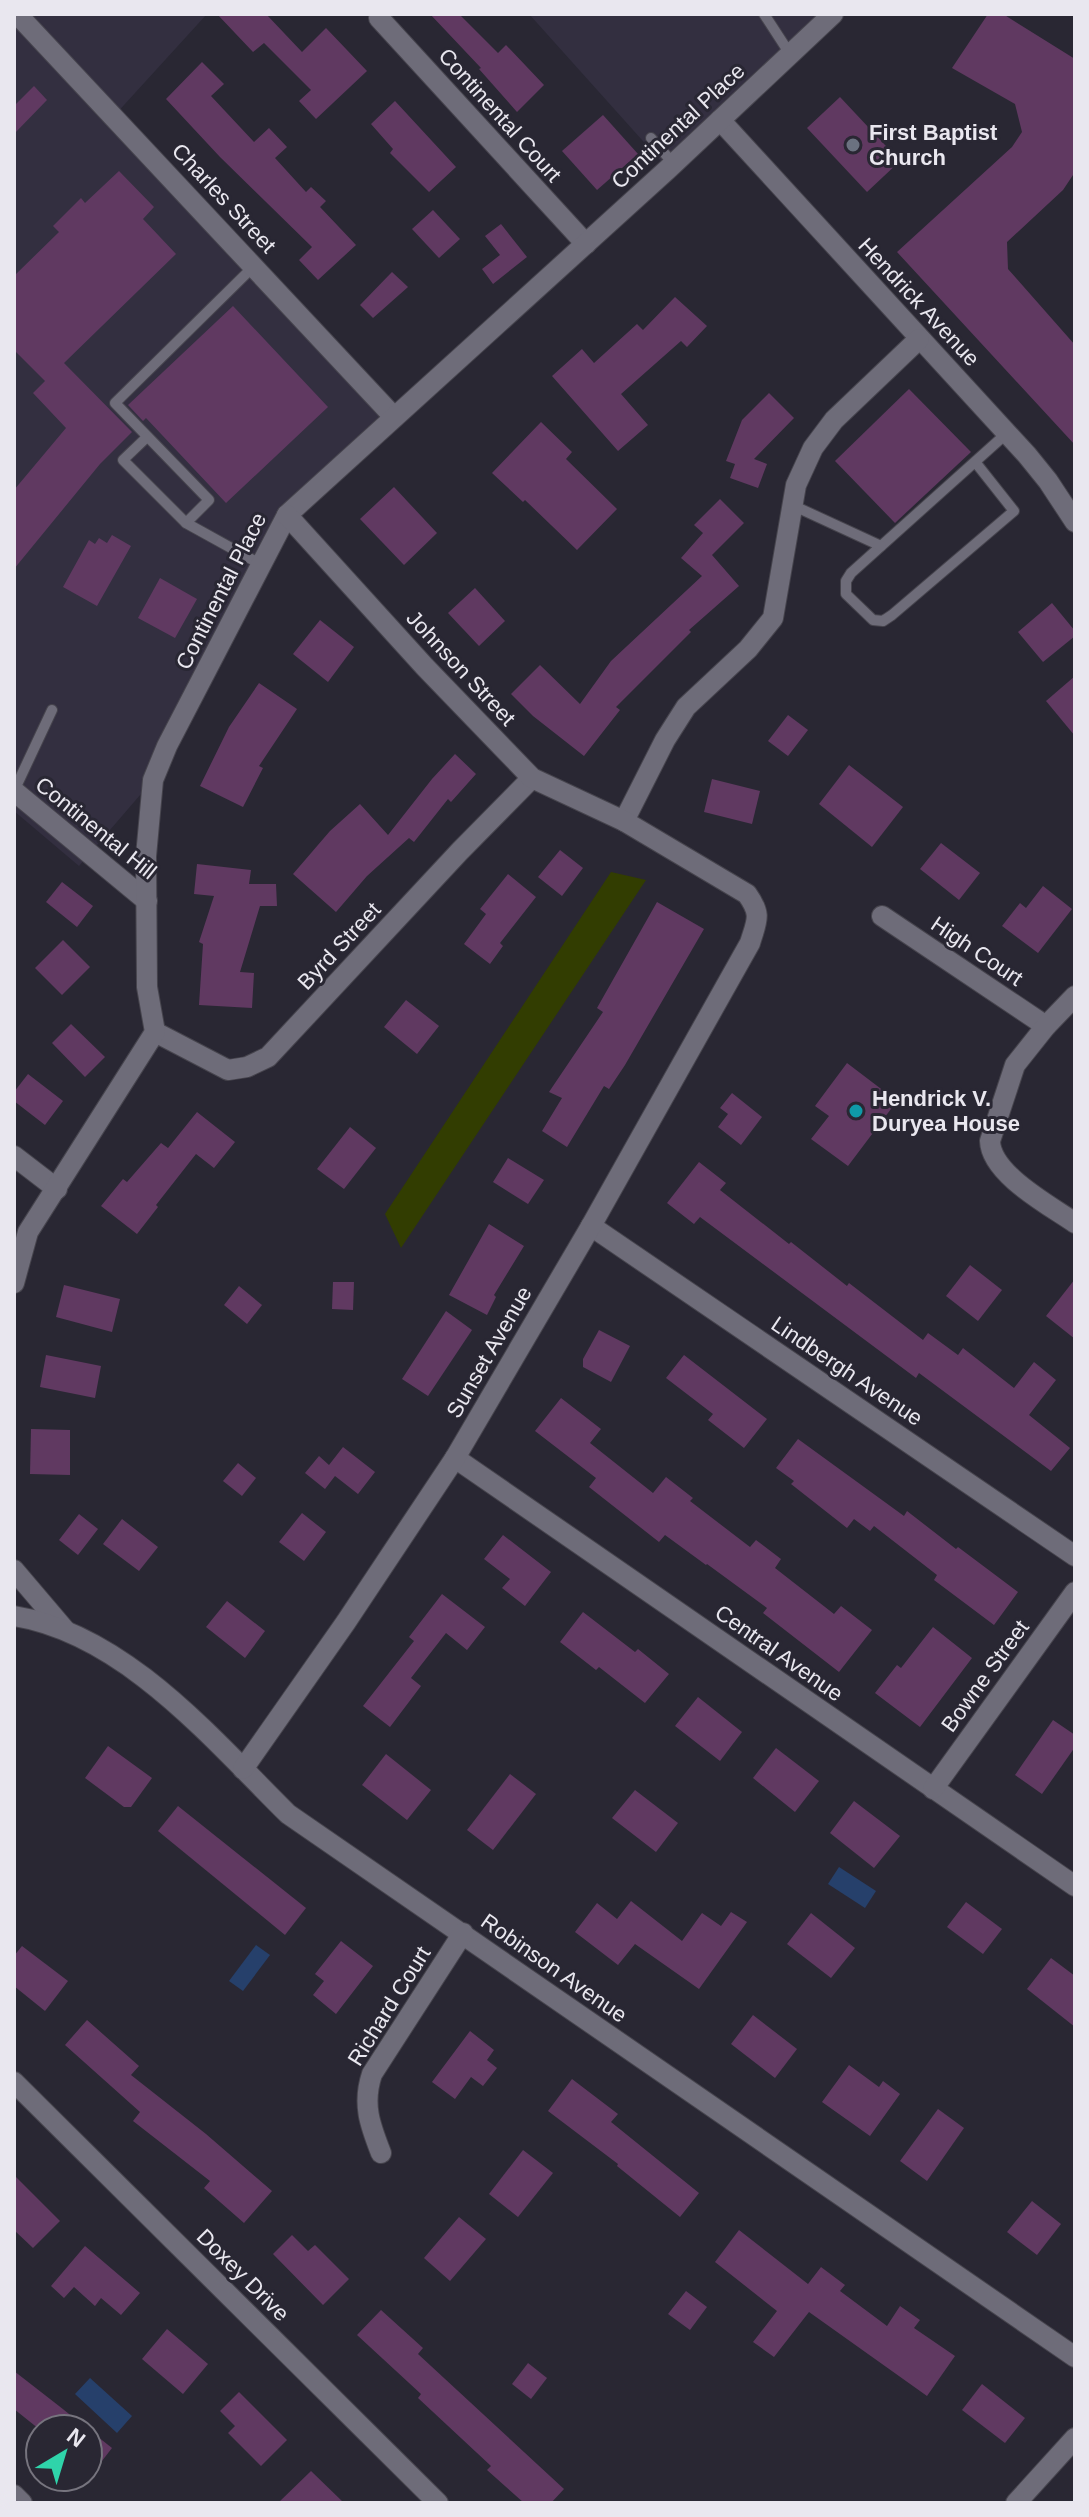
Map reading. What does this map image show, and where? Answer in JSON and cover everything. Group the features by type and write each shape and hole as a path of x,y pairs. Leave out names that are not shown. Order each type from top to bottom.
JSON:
{"street":[{"name":"Charles Street","path":"17,14 394,417"},
{"name":"Continental Place","path":"155,1032 147,987 146,856 153,780 167,746 287,515 586,244 833,14"},
{"name":"Continental Court","path":"379,18 586,244"},
{"name":"Hendrick Avenue","path":"720,120 1007,433 1048,481 1075,522"},
{"path":"624,821 665,740 686,707 748,649 773,618 796,485 813,448 834,420 919,339"},
{"name":"Johnson Street","path":"287,515 425,667 532,778 624,821 747,894 757,907 758,916 750,943"},
{"name":"Byrd Street","path":"155,1032 228,1070 247,1067 268,1057 532,778"},
{"name":"Continental Hill","path":"14,791 147,901"},
{"name":"High Court","path":"882,916 1046,1026"},
{"name":"Sunset Avenue","path":"243,1769 455,1458 591,1226 750,943"},
{"path":"1075,996 1015,1065 990,1141 990,1152 999,1167 1075,1223"},
{"path":"14,1283 28,1232 155,1032"},
{"path":"14,1156 57,1189"},
{"name":"Lindbergh Avenue","path":"591,1226 1075,1556"},
{"name":"Central Avenue","path":"455,1458 1075,1886"},
{"path":"14,1570 65,1630"},
{"name":"Bowne Street","path":"933,1789 1075,1592"},
{"name":"Robinson Avenue","path":"14,1616 65,1630 139,1674 180,1707 288,1814 1075,2357"},
{"name":"Richard Court","path":"381,2153 370,2126 366,2105 366,2091 372,2074 463,1933"},
{"name":"Doxey Drive","path":"14,2082 438,2503"},
{"path":"1016,2503 1075,2438"},
{"path":"14,2495 22,2503"}],"lane":[{"path":"764,14 790,54"},
{"path":"651,138 673,163"},
{"path":"186,523 209,500 115,403 254,266"},
{"path":"976,463 1014,511 883,621 873,620 846,594 846,581 1007,433"},
{"path":"147,437 123,460 186,523 262,565"},
{"path":"792,505 881,546"},
{"path":"14,791 52,710"}],"shaded area":[{"path":"14,14 207,14 114,116 394,417 287,515 153,780 79,866 14,811"},
{"path":"529,14 833,14 668,169"}],"green space":[{"path":"611,872 646,880 401,1248 385,1214"}],"water":[{"path":"839,1867 876,1891 865,1908 828,1884"},
{"path":"256,1945 270,1955 243,1991 229,1981"},
{"path":"90,2378 132,2416 117,2433 104,2421 104,2413 95,2413 75,2394"}],"building":[{"path":"217,14 266,14 302,52 326,28 367,71 316,119 299,101 311,90 264,43 253,52"},
{"path":"430,14 459,14 498,53 506,45 544,85 517,112"},
{"path":"988,14 1003,14 1075,59 1075,172 1063,190 1007,242 1008,269 1075,345 1075,445 897,252 1012,147 1022,132 1015,104 952,68"},
{"path":"202,62 224,84 211,96 254,142 269,128 287,147 275,158 306,192 311,187 326,201 320,207 356,245 318,280 299,260 312,247 166,99"},
{"path":"34,86 47,100 14,134 14,106"},
{"name":"First Baptist Church","path":"840,97 900,161 867,192 807,128"},
{"path":"395,101 456,167 429,192 390,153 393,149 371,124"},
{"path":"603,115 638,154 597,190 562,151"},
{"path":"119,171 154,207 143,219 176,254 64,363 132,432 100,464 14,569 14,490 66,428 33,393 45,381 14,350 14,276 59,232 53,226 81,198 85,203"},
{"path":"433,210 460,239 439,258 412,229"},
{"path":"501,224 527,257 493,284 482,269 500,255 485,236"},
{"path":"392,272 408,287 373,318 360,305"},
{"path":"675,297 707,326 687,347 681,341 621,394 648,425 618,451 552,376 582,349 594,363 637,324 643,330"},
{"path":"233,306 328,407 226,503 146,418 143,421 128,405"},
{"path":"909,389 971,452 895,523 835,461"},
{"path":"769,393 794,418 754,459 767,464 758,488 730,478 735,464 726,461 742,420"},
{"path":"541,422 572,452 566,459 617,509 577,550 492,473"},
{"path":"394,487 437,533 404,565 360,519"},
{"path":"720,499 744,523 712,555 739,586 689,630 691,632 616,707 620,710 584,756 533,716 511,694 540,665 580,704 611,661 702,576 681,558 703,533 694,525"},
{"path":"112,535 131,546 97,606 63,587 89,540 95,544 99,538 107,543"},
{"path":"160,578 197,599 175,638 138,618"},
{"path":"475,588 505,621 479,646 448,613"},
{"path":"1052,603 1075,631 1075,636 1043,662 1018,632"},
{"path":"320,620 354,647 328,682 293,654"},
{"path":"1075,676 1075,736 1046,701"},
{"path":"259,683 297,709 259,766 263,768 243,807 200,786 229,727"},
{"path":"788,715 808,730 788,756 768,741"},
{"path":"455,754 476,774 451,802 448,799 414,842 409,838 367,876 336,912 293,874 330,831 360,804 388,835"},
{"path":"849,765 903,807 872,847 819,804"},
{"path":"712,779 760,791 752,824 704,812"},
{"path":"941,843 980,873 959,900 920,869"},
{"path":"560,850 583,868 562,896 538,877"},
{"path":"197,864 251,870 249,884 276,884 277,906 260,906 240,972 254,973 252,1008 199,1005 203,944 199,942 214,896 194,894"},
{"path":"508,874 536,897 500,943 503,946 490,964 464,944 486,914 480,909"},
{"path":"62,882 93,906 77,927 46,902"},
{"path":"1043,886 1072,909 1038,953 1002,926 1020,903 1026,908"},
{"path":"657,902 704,929 625,1065 609,1089 604,1086 567,1147 542,1131 562,1098 549,1092 603,1012 597,1008"},
{"path":"63,940 90,967 62,995 35,968"},
{"path":"406,1000 439,1026 417,1054 384,1027"},
{"path":"71,1024 105,1057 85,1077 52,1043"},
{"name":"Hendrick V. Duryea House","path":"847,1063 897,1101 848,1166 811,1139 829,1116 815,1106"},
{"path":"28,1074 63,1101 45,1125 14,1101 14,1092"},
{"path":"732,1093 762,1117 741,1145 718,1127 728,1114 720,1108"},
{"path":"197,1112 235,1142 214,1168 196,1154 137,1234 101,1206 123,1179 127,1182 161,1143 168,1148"},
{"path":"350,1127 376,1148 344,1189 317,1169"},
{"path":"508,1158 544,1180 528,1204 493,1182"},
{"path":"699,1162 726,1183 720,1190 789,1244 791,1242 847,1286 849,1283 923,1340 928,1333 958,1355 963,1348 1014,1388 1034,1362 1056,1380 1029,1415 1070,1448 1051,1471 919,1373 916,1378 700,1217 694,1224 667,1203"},
{"path":"489,1224 524,1246 494,1295 496,1297 487,1315 449,1295"},
{"path":"970,1265 1002,1290 978,1321 946,1296"},
{"path":"1075,1279 1075,1339 1046,1316"},
{"path":"333,1282 354,1282 353,1310 332,1309"},
{"path":"64,1285 120,1299 112,1332 56,1317"},
{"path":"239,1286 262,1305 247,1324 224,1305"},
{"path":"446,1311 472,1330 428,1396 402,1379"},
{"path":"599,1330 630,1346 611,1382 583,1367 583,1359"},
{"path":"46,1355 101,1366 95,1398 40,1387"},
{"path":"684,1355 767,1419 744,1448 708,1420 713,1414 666,1378"},
{"path":"561,1398 601,1429 590,1443 653,1493 666,1477 693,1498 690,1501 750,1547 756,1540 781,1559 775,1568 834,1614 841,1606 872,1630 839,1672 763,1613 767,1608 665,1535 659,1542 589,1487 596,1478 535,1431"},
{"path":"31,1429 70,1430 70,1475 30,1474"},
{"path":"798,1439 904,1516 907,1511 1018,1592 994,1625 934,1580 937,1575 874,1526 870,1531 854,1519 847,1528 791,1484 794,1481 776,1468"},
{"path":"343,1447 375,1472 358,1494 335,1476 325,1489 305,1473 319,1456 329,1465"},
{"path":"238,1463 256,1478 242,1496 223,1481"},
{"path":"302,1513 326,1532 304,1561 279,1542"},
{"path":"79,1514 98,1529 78,1555 59,1540"},
{"path":"122,1519 158,1547 139,1571 103,1544"},
{"path":"503,1535 551,1572 525,1606 502,1588 510,1579 484,1559"},
{"path":"442,1594 485,1627 467,1650 446,1633 411,1678 421,1686 390,1727 363,1706 414,1641 409,1637"},
{"path":"227,1601 265,1631 245,1658 206,1627"},
{"path":"583,1612 669,1674 645,1703 599,1667 596,1670 560,1642"},
{"path":"933,1627 972,1658 920,1727 875,1693 897,1665 901,1668"},
{"path":"698,1697 742,1732 720,1761 675,1726"},
{"path":"1053,1720 1075,1735 1075,1747 1042,1794 1015,1775"},
{"path":"108,1746 152,1778 131,1807 124,1807 85,1778"},
{"path":"776,1748 819,1781 795,1812 753,1778"},
{"path":"386,1754 431,1790 407,1820 362,1785"},
{"path":"510,1774 536,1794 493,1850 467,1830"},
{"path":"635,1790 678,1823 656,1852 612,1818"},
{"path":"854,1801 900,1836 874,1868 830,1833"},
{"path":"178,1806 306,1908 285,1935 158,1831"},
{"path":"631,1901 682,1941 702,1913 721,1926 731,1912 747,1922 699,1989 635,1944 618,1965 575,1932 597,1903 617,1919"},
{"path":"966,1902 1002,1929 983,1954 947,1927"},
{"path":"811,1913 855,1948 831,1978 787,1944"},
{"path":"341,1941 373,1966 336,2014 313,1995 324,1981 315,1974"},
{"path":"22,1946 68,1981 45,2011 14,1986 14,1956"},
{"path":"1051,1958 1075,1976 1075,2027 1027,1989"},
{"path":"753,2015 797,2049 775,2078 731,2044"},
{"path":"87,2020 139,2066 131,2075 272,2191 244,2223 204,2188 210,2181 133,2121 140,2112 65,2045"},
{"path":"470,2031 494,2050 487,2060 497,2068 483,2086 471,2077 455,2099 432,2082"},
{"path":"849,2065 879,2087 883,2081 900,2094 870,2136 822,2102"},
{"path":"572,2079 618,2114 611,2122 699,2193 680,2217 618,2164 548,2111"},
{"path":"938,2109 964,2128 927,2181 900,2161"},
{"path":"523,2150 553,2173 518,2217 489,2194"},
{"path":"14,2175 60,2221 33,2248 14,2230"},
{"path":"1032,2201 1061,2224 1037,2255 1007,2232"},
{"path":"459,2217 486,2239 450,2281 424,2258"},
{"path":"739,2230 808,2284 821,2267 845,2285 840,2291 887,2326 900,2306 920,2320 914,2328 955,2356 927,2396 809,2312 774,2357 753,2342 777,2311 715,2262"},
{"path":"292,2235 308,2251 315,2245 349,2279 323,2305 273,2254"},
{"path":"85,2246 140,2293 121,2315 101,2298 95,2306 74,2287 64,2298 51,2286"},
{"path":"686,2291 707,2307 690,2330 668,2314"},
{"path":"381,2310 423,2348 418,2354 564,2489 551,2503 524,2503 487,2470 491,2466 418,2398 421,2394 357,2335"},
{"path":"167,2329 208,2364 183,2394 142,2359"},
{"path":"528,2363 547,2378 531,2399 512,2384"},
{"path":"14,2371 68,2413 24,2413 24,2417 14,2409"},
{"path":"982,2384 1025,2418 1005,2443 962,2410"},
{"path":"239,2392 287,2440 261,2466 228,2433 235,2426 220,2411"},
{"path":"104,2442 112,2448 104,2458"},
{"path":"311,2471 344,2503 278,2503"}],"place":[{"name":"First Baptist Church","path":"853,145"},
{"name":"Hendrick V. Duryea House","path":"856,1111"}]}
